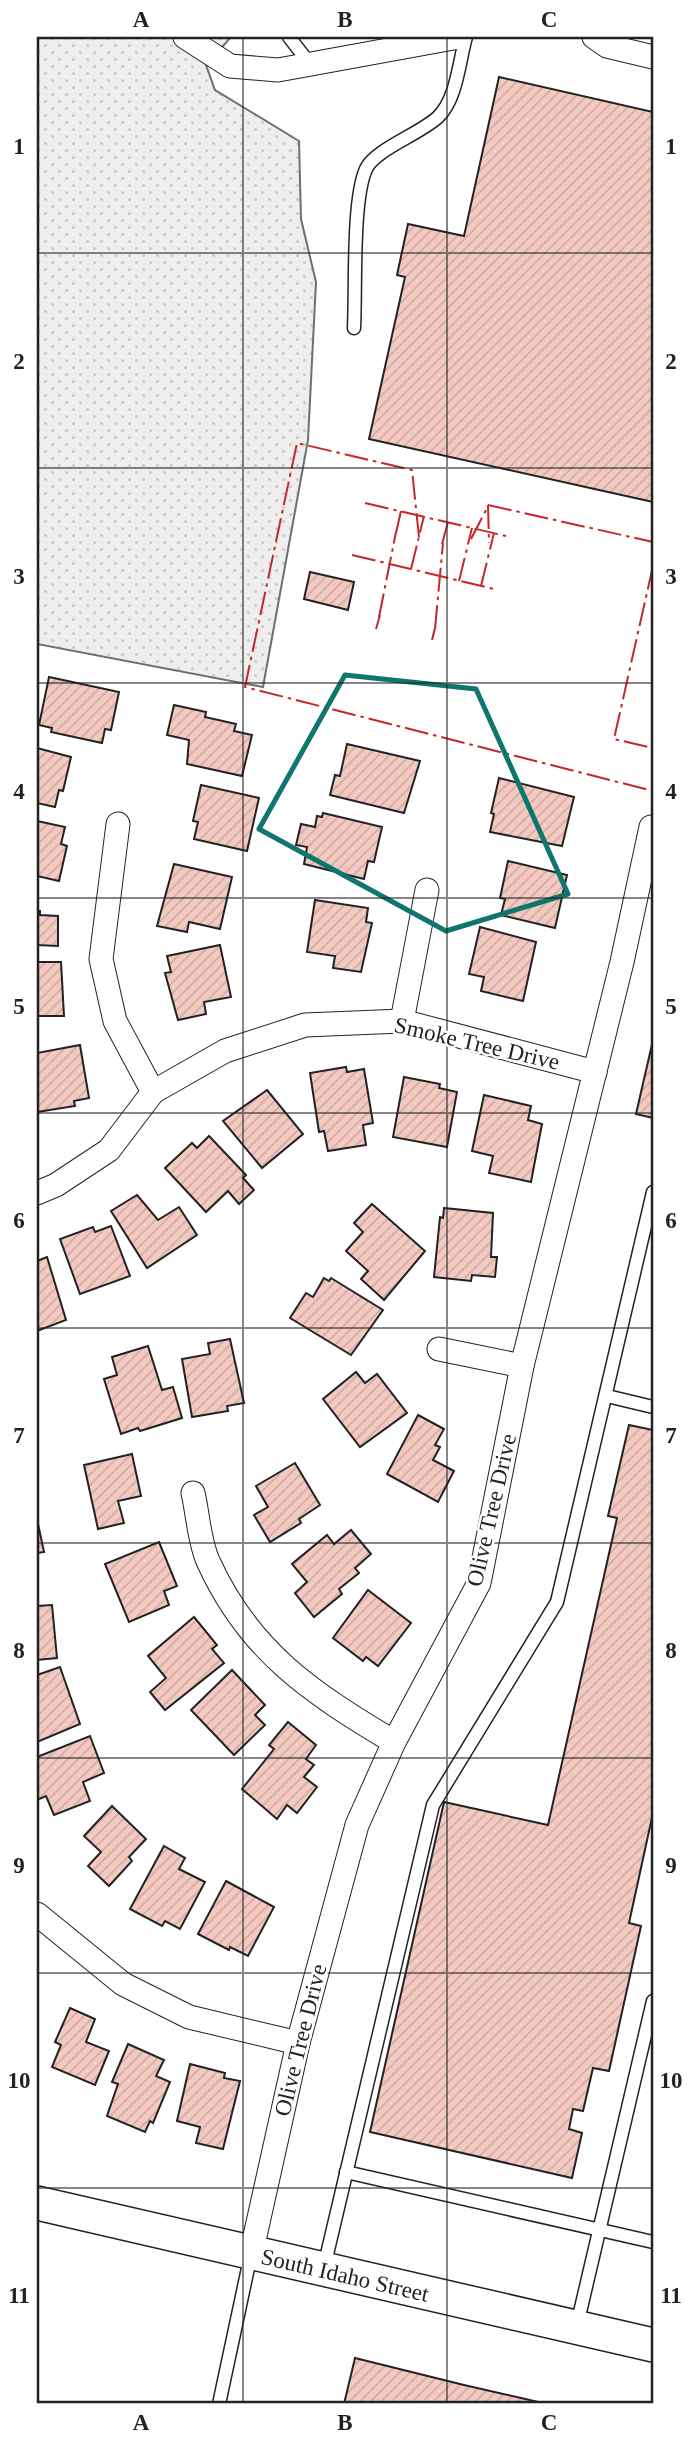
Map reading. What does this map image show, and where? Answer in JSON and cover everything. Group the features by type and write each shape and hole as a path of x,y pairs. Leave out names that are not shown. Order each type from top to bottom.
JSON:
{"main road":[{"name":"South Idaho Street","path":"37,2203 653,2345"}],"street":[{"path":"185,37 230,66 278,70 459,37"},
{"path":"594,37 607,46 653,57"},
{"path":"118,824 102,958 115,1021 153,1092"},
{"name":"Olive Tree Drive","path":"251,2253 298,2043 357,1825 394,1742 479,1583 522,1366 652,827"},
{"path":"402,1021 426,890"},
{"name":"Smoke Tree Drive","path":"37,1193 56,1185 109,1150 153,1092 225,1051 305,1025 402,1021 595,1072"},
{"path":"439,1349 522,1366"},
{"path":"193,1493 207,1559 243,1623 292,1676 394,1742"},
{"path":"37,1914 134,1990 189,2017 298,2043"}],"lane":[{"path":"289,37 310,64"},
{"path":"354,328 360,192 366,169 373,157 409,139 440,116 448,103 466,37"},
{"path":"323,2270 433,1804 557,1602 653,1192"},
{"path":"607,1396 653,1407"},
{"path":"577,2328 653,2001"},
{"path":"346,2172 653,2242"},
{"path":"219,2404 251,2253"}],"highlighted area":[{"path":"345,675 476,689 568,894 446,931 259,829"}],"shaded area":[{"path":"37,37 231,37 206,65 215,90 299,141 301,219 316,282 308,440 263,687 37,644"}],"building":[{"path":"499,77 653,112 653,502 369,439 405,277 397,275 408,224 464,236"},
{"path":"310,572 354,582 348,610 304,599"},
{"path":"49,677 119,692 111,730 105,729 102,743 51,732 52,728 39,725"},
{"path":"174,705 206,712 205,717 236,724 234,731 252,735 242,776 187,764 189,740 167,735"},
{"path":"347,744 420,761 404,813 330,795 335,775 340,776"},
{"path":"37,748 71,757 63,791 59,790 55,807 37,803"},
{"path":"499,778 574,797 562,846 490,832 494,814 491,813"},
{"path":"201,785 259,798 247,851 194,839 198,822 193,821"},
{"path":"323,813 382,827 374,862 368,861 364,879 304,864 307,847 296,845 301,824 315,827 317,816 322,817"},
{"path":"37,821 65,827 61,844 67,846 59,881 37,876"},
{"path":"508,861 567,875 555,928 501,915 505,899 500,898"},
{"path":"174,864 232,877 220,929 189,922 187,932 157,926"},
{"path":"315,900 368,908 366,922 372,923 361,972 333,968 335,956 307,952"},
{"path":"37,911 40,911 40,915 58,916 58,946 37,945"},
{"path":"480,927 536,942 523,1001 481,991 484,977 469,974"},
{"path":"220,945 231,997 204,1002 206,1014 178,1020 165,973 171,972 167,956"},
{"path":"37,962 61,962 64,1016 37,1016"},
{"path":"653,1040 653,1118 636,1114"},
{"path":"80,1045 89,1098 74,1101 75,1106 37,1112 37,1053"},
{"path":"346,1067 347,1072 364,1069 373,1123 363,1125 366,1145 328,1151 324,1131 319,1132 310,1073"},
{"path":"404,1077 440,1084 439,1088 457,1092 447,1147 393,1137"},
{"path":"267,1090 303,1134 262,1168 223,1121"},
{"path":"484,1095 531,1106 528,1120 542,1124 531,1182 489,1173 493,1156 472,1151"},
{"path":"209,1136 246,1175 243,1178 254,1190 239,1204 228,1191 206,1212 165,1168 192,1143 197,1148"},
{"path":"137,1195 158,1220 179,1207 197,1235 147,1268 111,1211"},
{"path":"372,1204 425,1251 384,1300 361,1279 368,1271 346,1251 363,1232 354,1223"},
{"path":"444,1208 493,1213 491,1257 497,1257 495,1277 472,1275 471,1281 434,1277 440,1217 443,1218"},
{"path":"111,1226 130,1276 80,1294 60,1239 93,1227 95,1232"},
{"path":"47,1257 66,1320 37,1331 37,1261"},
{"path":"324,1278 329,1281 331,1278 383,1310 351,1355 290,1318 306,1293 313,1297"},
{"path":"230,1339 244,1403 227,1406 228,1411 192,1417 182,1359 210,1354 208,1343"},
{"path":"148,1346 162,1390 173,1387 182,1418 121,1434 104,1379 117,1375 112,1357"},
{"path":"356,1372 365,1383 377,1374 407,1413 360,1447 323,1399"},
{"path":"418,1415 444,1429 435,1445 440,1447 433,1460 454,1471 438,1502 387,1474"},
{"path":"629,1425 653,1430 653,1813 629,1923 641,1926 609,2071 593,2068 583,2111 573,2109 569,2129 582,2133 572,2178 370,2132 444,1802 548,1825 617,1518 608,1516"},
{"path":"132,1454 141,1496 118,1501 124,1523 98,1529 84,1465"},
{"path":"295,1463 320,1505 299,1519 301,1523 270,1542 254,1515 268,1507 256,1486"},
{"path":"37,1519 44,1552 37,1553"},
{"path":"351,1530 371,1554 355,1568 359,1573 339,1589 342,1594 314,1617 295,1593 307,1582 292,1564 327,1535 334,1544"},
{"path":"159,1542 177,1586 164,1591 169,1605 129,1622 105,1564"},
{"path":"368,1590 411,1623 378,1666 366,1657 363,1661 333,1638"},
{"path":"52,1605 57,1658 37,1660 37,1606"},
{"path":"194,1617 217,1645 212,1649 224,1663 165,1710 150,1692 166,1678 148,1656"},
{"path":"60,1667 80,1724 37,1742 37,1675"},
{"path":"232,1670 265,1705 255,1715 265,1725 234,1755 191,1710"},
{"path":"288,1722 316,1745 306,1759 314,1765 304,1777 317,1787 297,1813 287,1805 277,1819 242,1789 274,1749 269,1745"},
{"path":"90,1736 104,1773 83,1782 90,1801 54,1815 46,1796 37,1800 37,1757"},
{"path":"112,1806 146,1839 129,1857 132,1861 109,1886 88,1866 101,1852 84,1836"},
{"path":"164,1846 185,1858 179,1869 205,1882 180,1929 165,1921 162,1926 130,1909"},
{"path":"226,1881 274,1907 248,1956 230,1947 229,1950 198,1934"},
{"path":"70,2008 95,2019 86,2042 109,2051 95,2085 52,2067 61,2045 55,2042"},
{"path":"128,2044 164,2060 156,2076 170,2082 153,2123 150,2121 145,2132 107,2116 118,2084 112,2082"},
{"path":"190,2064 225,2073 224,2078 240,2081 223,2149 196,2143 200,2127 177,2121"},
{"path":"355,2358 464,2385 547,2404 344,2404"}],"power":[{"path":"419,537 412,470 297,443 245,687 653,791"},
{"path":"365,503 506,536"},
{"path":"488,505 653,542"},
{"path":"488,505 489,543"},
{"path":"471,539 487,508"},
{"path":"396,533 401,511"},
{"path":"411,569 424,516"},
{"path":"442,544 448,522"},
{"path":"459,581 472,528"},
{"path":"379,617 396,532"},
{"path":"481,586 494,533"},
{"path":"435,629 443,543"},
{"path":"352,555 494,589"},
{"path":"653,566 614,739 653,748"},
{"path":"376,629 380,615"},
{"path":"432,640 435,628"}]}
